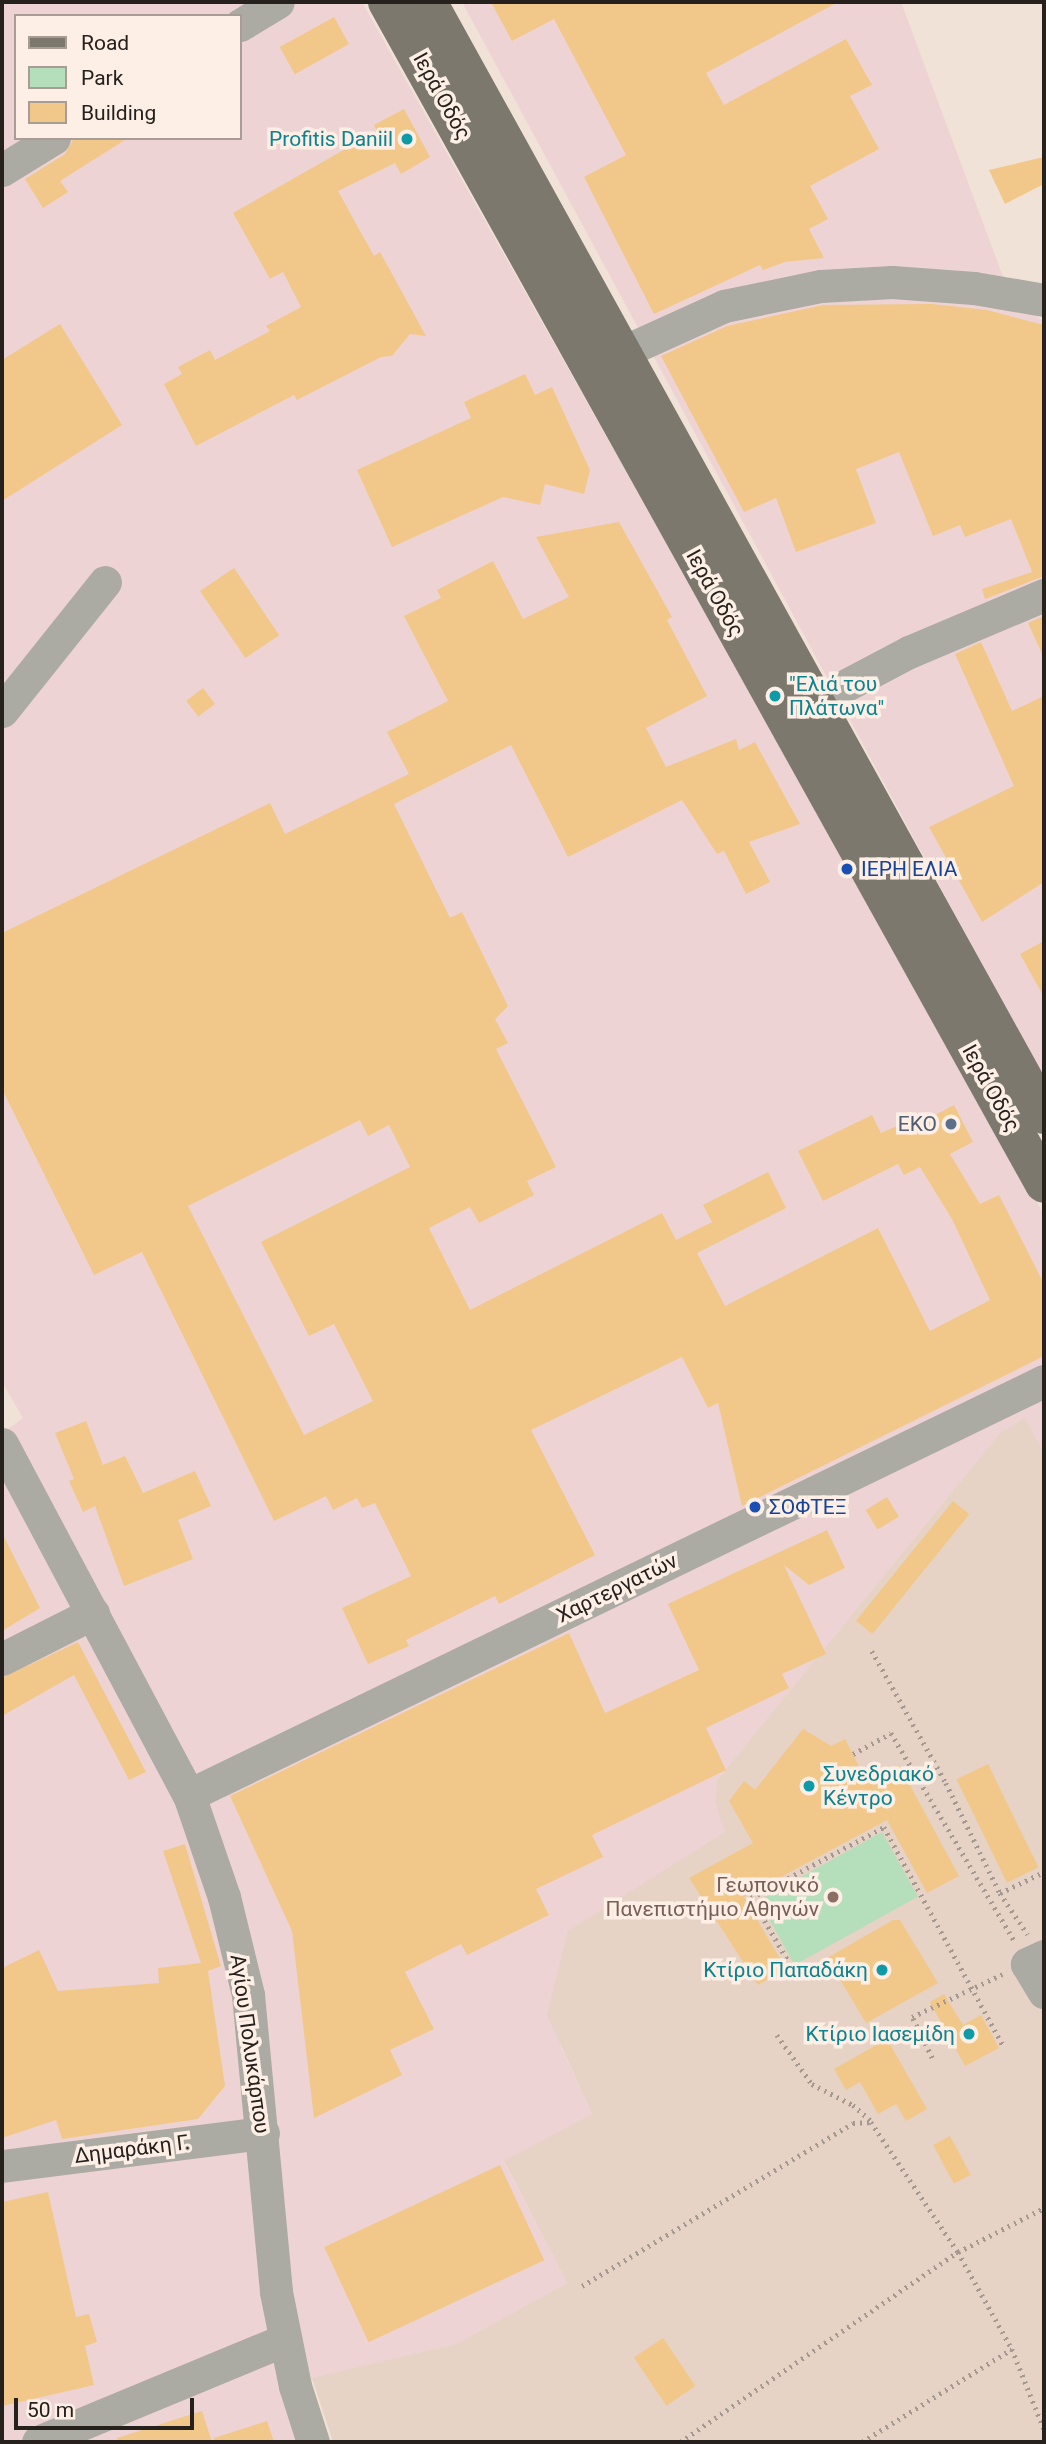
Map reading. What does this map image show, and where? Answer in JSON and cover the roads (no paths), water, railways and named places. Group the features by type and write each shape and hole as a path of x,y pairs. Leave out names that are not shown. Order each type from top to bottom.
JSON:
{"main road":[{"name":"Ιερά Οδός","path":"387,2 1044,1184"},
{"name":"Ιερά Οδός","path":"428,2 625,351 1044,1115"}],"street":[{"path":"242,24 278,2"},
{"path":"5,160 50,140"},
{"path":"625,351 724,306 821,286 892,282 974,288 1044,300"},
{"path":"2,711 105,582"},
{"path":"816,701 919,648 1044,594"},
{"name":"Χαρτεργατών","path":"189,1795 1044,1381"},
{"name":"Αγίου Πολυκάρπου","path":"2,1444 189,1795 241,1961 263,2133 284,2340 313,2442"},
{"path":"2,1660 93,1613"},
{"path":"1038,1959 1044,1992"},
{"name":"Δημαράκη Γ.","path":"2,2166 263,2133"},
{"path":"38,2442 284,2340"}],"place":[{"name":"Profitis Daniil","path":"407,139"},
{"name":"\"Ελιά του Πλάτωνα\"","path":"775,696"},
{"name":"ΙΕΡΗ ΕΛΙΑ","path":"847,869"},
{"name":"EKO","path":"951,1124"},
{"name":"ΣΟΦΤΕΞ","path":"755,1507"},
{"name":"Συνεδριακό Κέντρο","path":"809,1786"},
{"name":"Γεωπονικό Πανεπιστήμιο Αθηνών","path":"833,1897"},
{"name":"Κτίριο Παπαδάκη","path":"882,1970"},
{"name":"Κτίριο Ιασεμίδη","path":"969,2034"}]}
